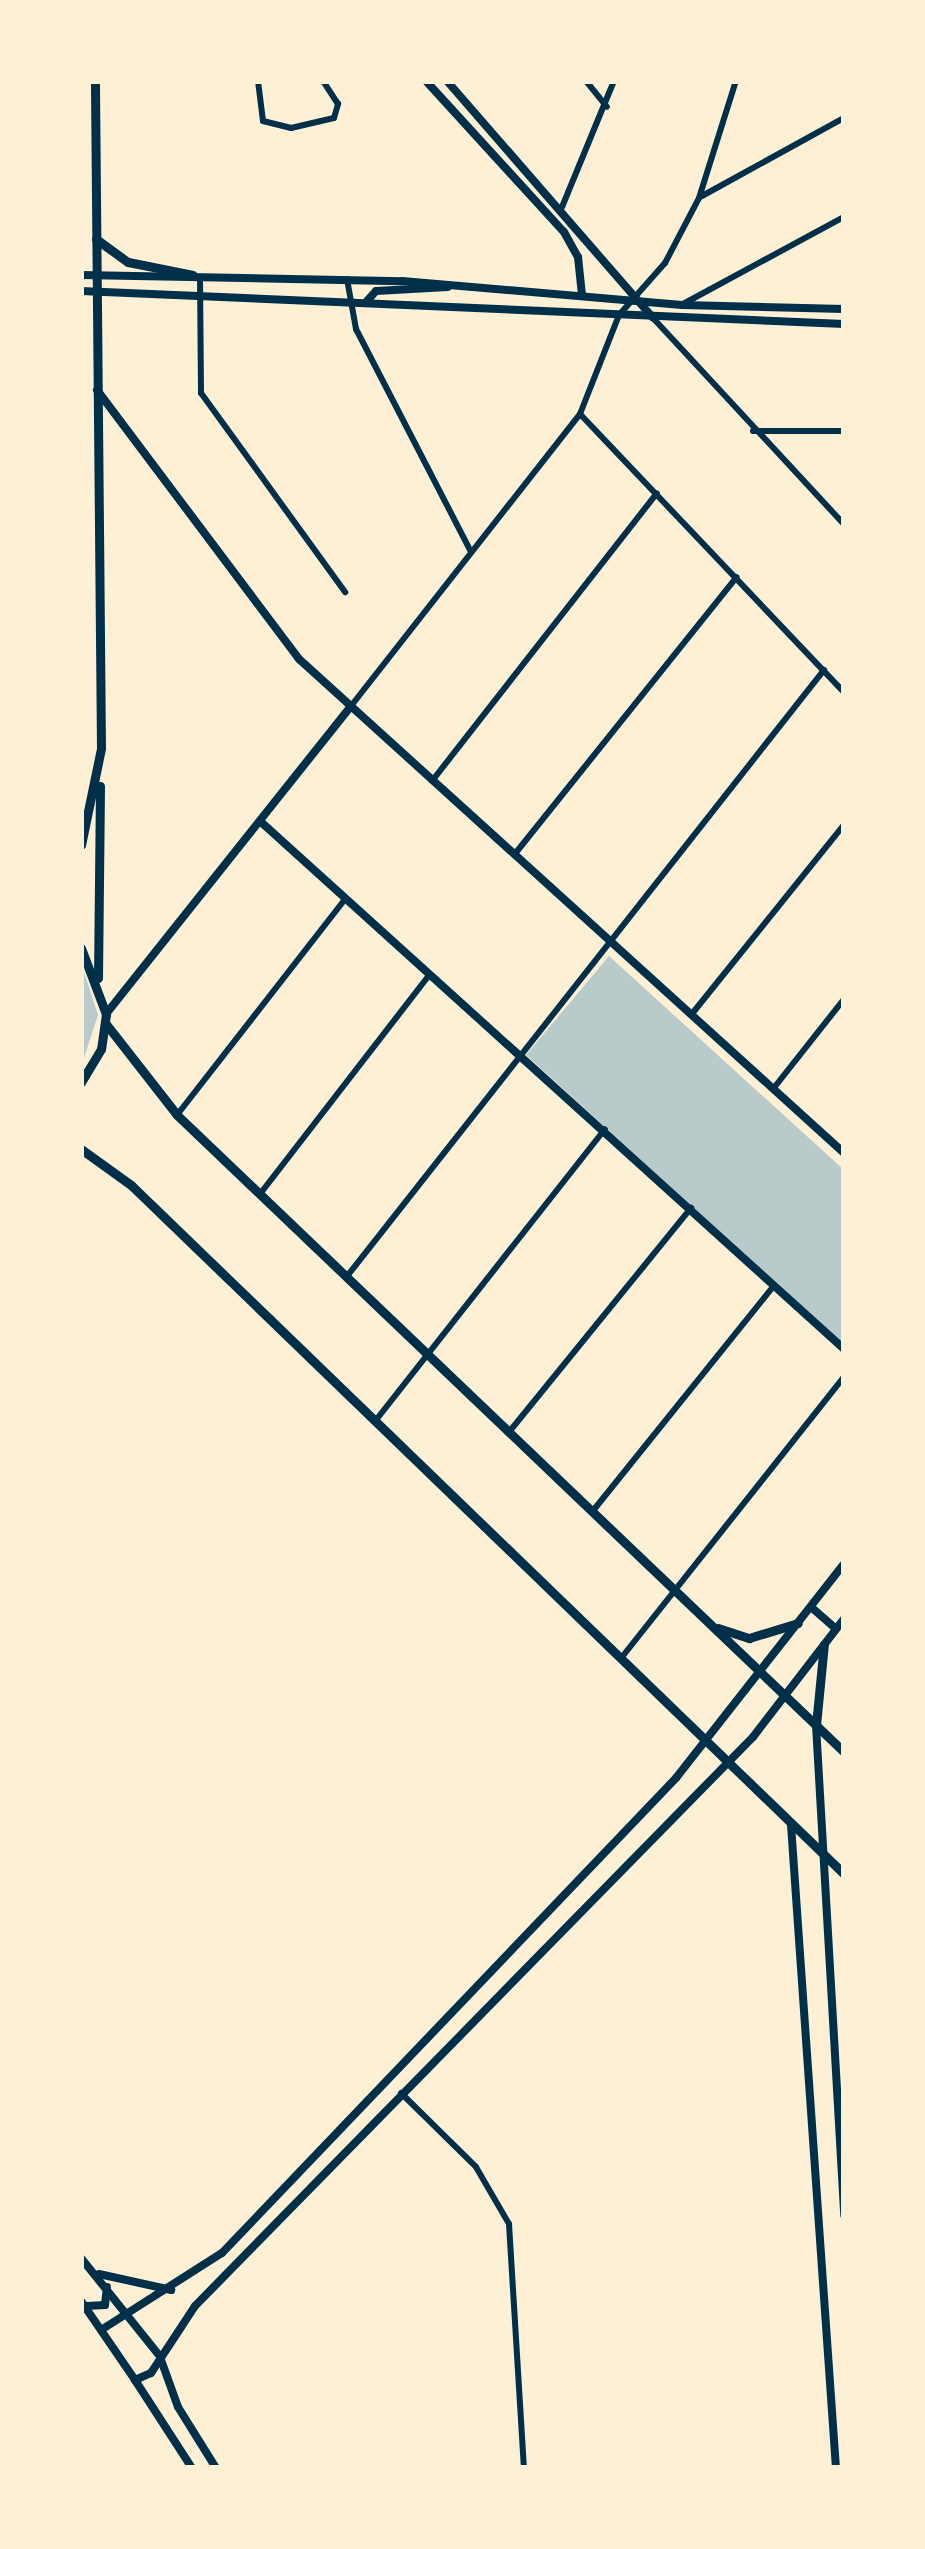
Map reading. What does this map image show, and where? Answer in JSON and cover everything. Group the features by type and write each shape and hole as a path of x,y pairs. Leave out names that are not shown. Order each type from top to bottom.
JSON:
{"main road":[{"path":"95,81 98,978 106,1019 177,1114 844,1752"},
{"path":"96,239 128,262 197,275"},
{"path":"81,845 100,748"},
{"path":"81,948 98,978"},
{"path":"81,1082 106,1019"},
{"path":"81,1149 131,1185 844,1874"},
{"path":"708,1624 749,1638 798,1623"},
{"path":"816,1725 824,1644"}],"street":[{"path":"257,81 263,122 291,128 334,118 338,104 322,81"},
{"path":"426,81 573,245 582,293"},
{"path":"448,81 753,431 844,524"},
{"path":"586,81 607,107"},
{"path":"596,81 597,94"},
{"path":"562,207 614,81"},
{"path":"106,1019 580,413 619,316 665,263 698,198 736,81"},
{"path":"698,198 844,118"},
{"path":"477,139 490,127"},
{"path":"682,305 844,218"},
{"path":"81,275 347,279 634,296 682,305 844,309"},
{"path":"197,275 201,393 345,592"},
{"path":"347,279 346,301 471,552"},
{"path":"367,301 376,291 455,285"},
{"path":"81,291 844,324"},
{"path":"95,387 270,626 351,706 844,1154"},
{"path":"580,413 844,692"},
{"path":"753,431 844,431"},
{"path":"433,781 657,493"},
{"path":"514,855 736,577"},
{"path":"346,1277 607,938 824,670"},
{"path":"261,822 844,1349"},
{"path":"691,1016 844,825"},
{"path":"177,1114 346,898"},
{"path":"260,1194 430,974"},
{"path":"773,1089 844,999"},
{"path":"374,1423 605,1130"},
{"path":"509,1432 692,1208"},
{"path":"592,1512 775,1286"},
{"path":"620,1660 844,1377"},
{"path":"101,2330 128,2310 172,2290 222,2253 706,1743 763,1675 844,1564"},
{"path":"811,1607 836,1630"},
{"path":"135,2380 152,2373 195,2306 400,2092 727,1763 844,1619"},
{"path":"816,1725 844,2215"},
{"path":"791,1825 836,2468"},
{"path":"499,1964 512,1978"},
{"path":"400,2092 476,2167 509,2224 524,2468"},
{"path":"81,2258 128,2310 160,2356 178,2407 216,2468"},
{"path":"94,2272 128,2286 172,2290"},
{"path":"81,2301 105,2305 106,2284"},
{"path":"81,2301 192,2468"},
{"path":"832,2406 844,2405"}],"shaded area":[{"path":"609,956 844,1170 844,1345 526,1055"},
{"path":"81,963 98,1015 81,1067"}]}
